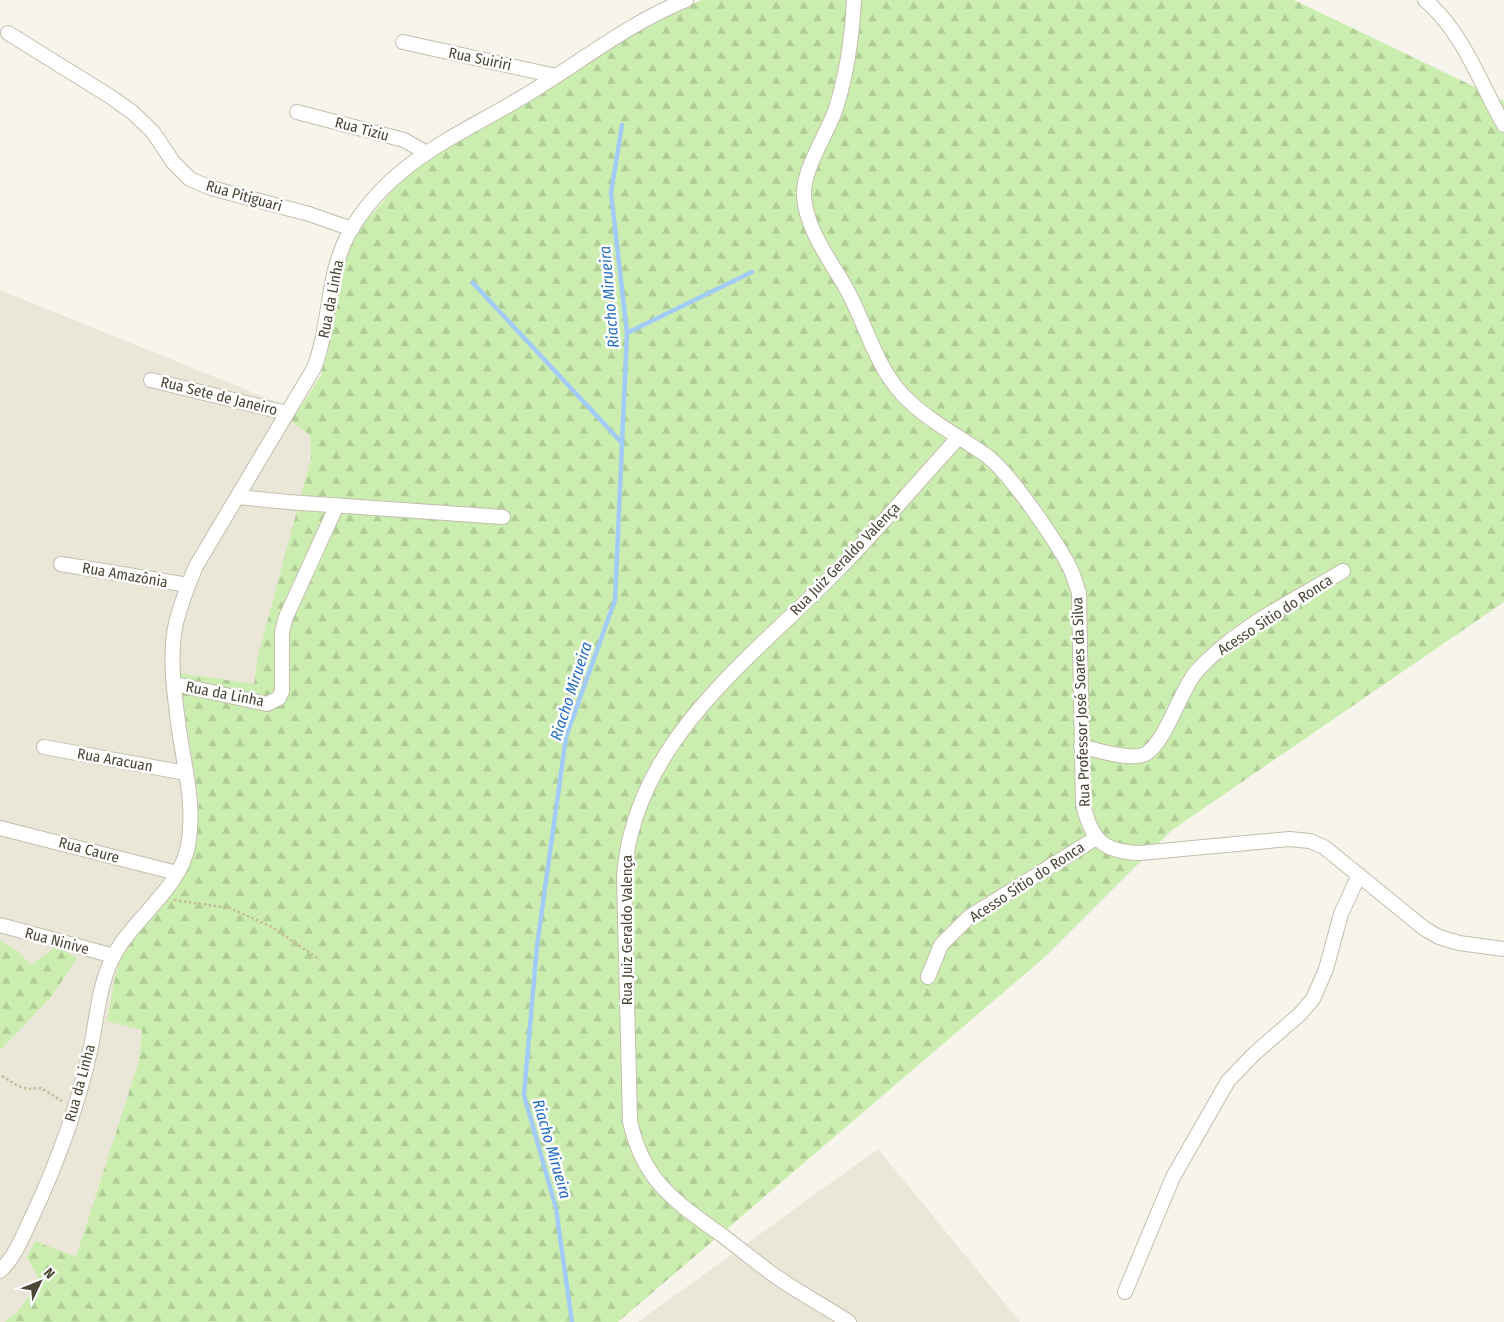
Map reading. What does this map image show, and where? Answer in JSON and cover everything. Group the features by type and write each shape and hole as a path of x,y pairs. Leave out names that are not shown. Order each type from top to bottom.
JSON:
{"street":[{"name":"Rua da Linha","path":"0,1271 12,1255 35,1211 61,1149 91,1046 98,1004 114,956 122,941 177,873 188,847 190,796 174,684 175,625 196,566 314,368 320,351 332,279 340,252 352,229 368,206 404,169 426,152 556,76 635,26 686,0"},
{"name":"Rua Professor José Soares da Silva","path":"854,0 850,49 845,75 834,112 806,180 804,194 806,214 852,298 875,354 888,377 904,396 932,420 990,458 1004,473 1055,542 1071,570 1079,593 1082,786 1086,819 1096,838"},
{"path":"1425,0 1452,30 1471,60 1504,125"},
{"name":"Rua Pitiguari","path":"8,33 132,112 153,132 173,162 190,179 210,188 309,214 352,229"},
{"name":"Rua Suiriri","path":"403,42 556,76"},
{"name":"Rua Tiziu","path":"297,112 404,140 426,152"},
{"name":"Rua Sete de Janeiro","path":"151,380 287,413"},
{"name":"Rua Juiz Geraldo Valença","path":"849,1322 772,1274 683,1208 660,1185 644,1162 634,1139 630,1121 624,876 626,851 638,809 652,775 695,712 767,637 834,574 958,438"},
{"path":"238,497 503,517"},
{"name":"Rua da Linha","path":"174,684 267,704 279,698 282,691 280,666 282,632 286,617 337,505"},
{"name":"Rua Amazônia","path":"61,564 188,586"},
{"name":"Acesso Sitio do Ronca","path":"1081,746 1130,756 1141,756 1147,753 1160,738 1182,692 1210,656 1248,628 1342,571"},
{"name":"Rua Aracuan","path":"44,748 186,773"},
{"name":"Rua Caure","path":"0,828 177,873"},
{"path":"1096,838 1107,848 1120,852 1140,853 1289,839 1310,841 1324,847 1399,909 1439,937 1504,949"},
{"name":"Acesso Sítio do Ronca","path":"928,978 941,944 969,917 1096,838"},
{"path":"1125,1292 1173,1177 1228,1081 1255,1053 1299,1015 1312,999 1326,969 1342,914 1359,875"},
{"name":"Rua Ninive","path":"0,925 114,956"}],"path":[{"path":"158,898 230,908 272,928 320,960"},
{"path":"2,1076 18,1086 28,1089 41,1088 74,1109"}],"shaded area":[{"path":"0,290 355,434 397,1322 0,1322"},
{"path":"878,1149 1020,1322 638,1322"}],"green space":[{"path":"702,0 1294,0 1504,101 1504,602 1172,830 1046,956 618,1322 5,1322 21,1308 39,1281 27,1257 35,1241 76,1257 139,1061 142,1030 107,1021 115,977 126,943 191,851 199,802 179,673 254,684 258,656 311,458 310,435 291,421 321,375 339,274 355,234 398,184 432,154 672,12"},
{"path":"0,941 17,950 31,965 56,946 77,958 52,996 0,1050"}],"waterway":[{"name":"Riacho Mirueira","path":"572,1322 556,1208 524,1095 537,946 566,737 615,600 627,333 611,193 622,125"},
{"path":"627,333 752,272"},
{"path":"473,283 622,443"}]}
